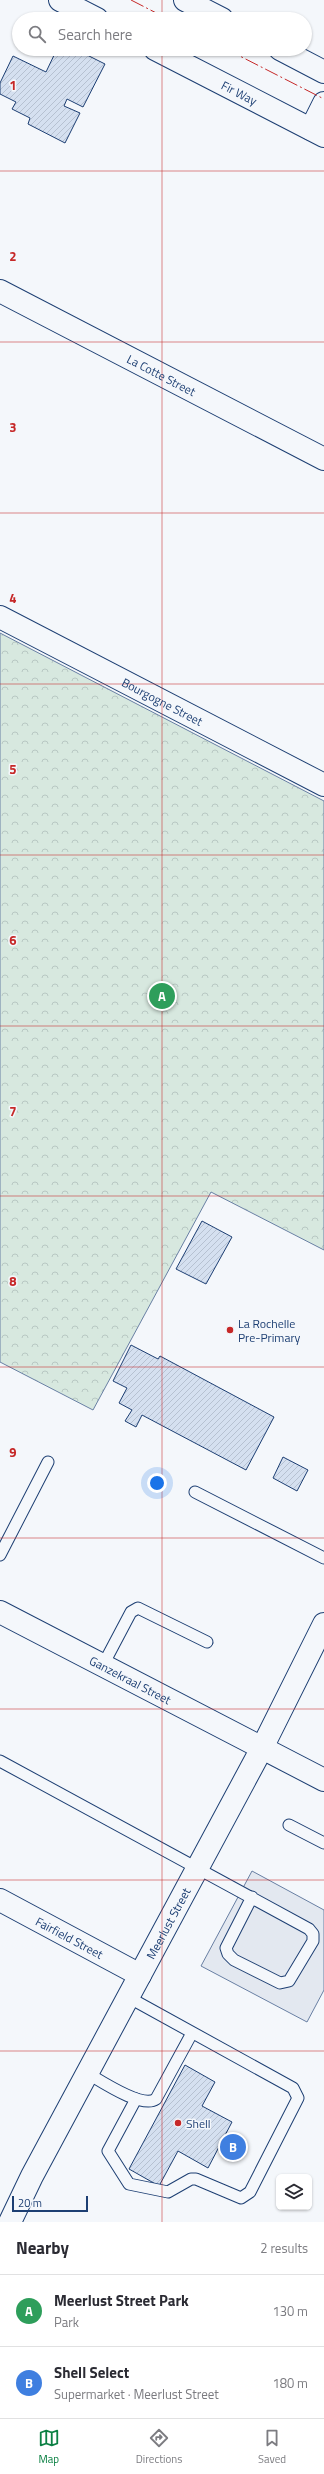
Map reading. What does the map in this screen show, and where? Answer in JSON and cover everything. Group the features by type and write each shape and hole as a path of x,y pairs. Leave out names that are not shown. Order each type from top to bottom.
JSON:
{"street":[{"path":"60,0 83,12"},
{"path":"185,0 208,12"},
{"name":"Fir Way","path":"169,56 317,132"},
{"path":"293,56 324,72"},
{"path":"317,132 324,103"},
{"name":"La Cotte Street","path":"0,291 324,459"},
{"name":"Bourgogne Street","path":"0,617 324,785"},
{"name":"Ganzekraal Street","path":"0,1612 324,1780"},
{"name":"Meerlust Street","path":"10,2222 87,2073 262,1748 324,1624"},
{"name":"Fairfield Street","path":"0,1900 140,1975"}],"lane":[{"path":"0,1555 48,1462"},
{"path":"195,1492 324,1558"},
{"path":"103,1665 131,1612 138,1608 207,1642"},
{"path":"0,1761 252,1897 306,1927 313,1934 313,1941 289,1981 280,1983 228,1954 226,1948 252,1897"},
{"path":"289,1825 324,1844"},
{"path":"128,1997 293,2088 297,2096 297,2101 250,2192 241,2198 236,2198 193,2178 168,2192 129,2184 108,2151 136,2099"},
{"path":"87,2073 145,2103 156,2099 192,2032"}],"green space":[{"path":"0,633 324,801 324,1250 211,1192 93,1410 0,1362"}],"shaded area":[{"path":"252,1871 324,1910 324,1990 307,2022 201,1966"}],"building":[{"path":"13,56 46,72 54,56 89,56 105,64 83,107 67,99 64,106 80,113 65,143 28,124 30,118 12,109 16,102 0,94 0,83"},
{"path":"202,1221 232,1237 206,1284 176,1269"},
{"path":"131,1345 158,1359 160,1356 274,1417 246,1470 142,1415 136,1427 125,1421 132,1410 119,1403 127,1388 113,1381"},
{"path":"283,1457 308,1470 297,1491 273,1478"},
{"path":"185,2065 215,2082 202,2106 232,2122 208,2168 178,2151 159,2186 129,2169"}],"power":[{"path":"131,0 154,12"},
{"path":"240,56 324,99"}],"place":[{"name":"Meerlust Street Park","path":"162,996"},
{"name":"La Rochelle Pre-Primary","path":"230,1330"},
{"name":"Shell","path":"178,2123"},
{"name":"Shell Select","path":"233,2147"}]}
